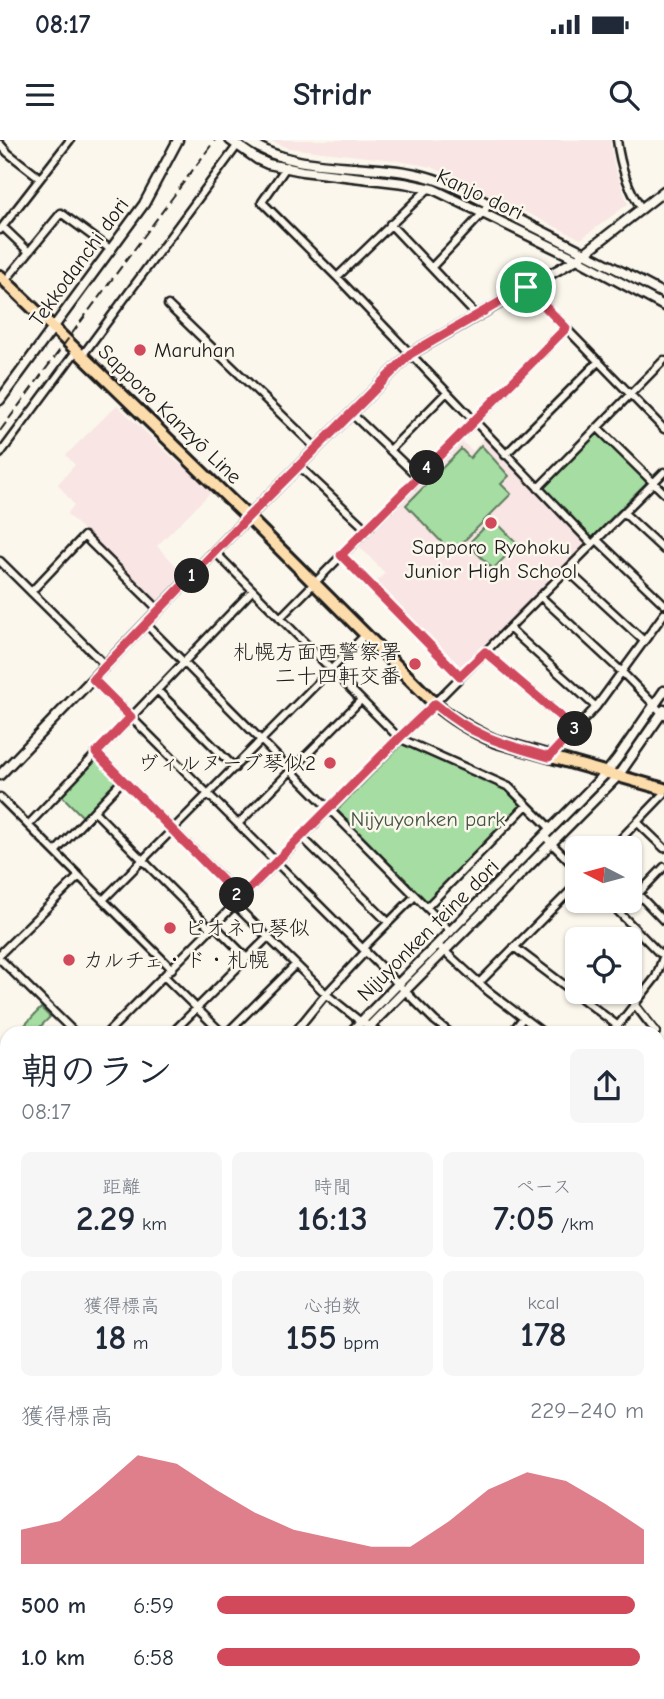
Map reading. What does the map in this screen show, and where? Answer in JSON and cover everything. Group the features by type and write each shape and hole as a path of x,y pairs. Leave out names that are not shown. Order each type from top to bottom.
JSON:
{"main road":[{"name":"Sapporo Kanzyō Line","path":"2,278 248,517 435,704 454,719 495,741 664,790"}],"street":[{"path":"29,252 1,228 70,140"},
{"name":"Tekkodanchi dori","path":"0,400 144,204 178,140"},
{"name":"Kanjo dori","path":"247,140 263,151 293,160 419,175 437,180 664,294"},
{"path":"617,140 629,187 642,209"},
{"path":"0,454 80,353 234,143"},
{"name":"Kanjo dori","path":"234,143 257,159 285,168 429,188 577,259 664,306"},
{"path":"0,144 40,178"},
{"path":"293,160 262,202 538,488 664,604"},
{"path":"337,277 429,188"},
{"path":"0,775 248,517 410,354 577,259 664,191"},
{"path":"432,267 489,204"},
{"path":"2,278 29,252 61,213 110,249"},
{"path":"390,224 477,316"},
{"path":"526,287 664,429"},
{"path":"168,305 316,448"},
{"path":"280,618 566,328"},
{"path":"538,488 664,360"},
{"path":"505,454 599,361"},
{"path":"390,450 446,393"},
{"path":"351,412 418,477"},
{"path":"598,428 664,493"},
{"path":"299,466 366,529"},
{"path":"114,1026 664,472"},
{"path":"624,513 664,550"},
{"path":"31,592 84,537 159,610"},
{"path":"215,552 399,738 509,787 559,837"},
{"path":"341,555 460,676"},
{"path":"0,561 106,666"},
{"path":"567,569 645,641"},
{"path":"28,825 252,591"},
{"path":"540,596 663,713"},
{"path":"549,757 596,707 664,614"},
{"path":"146,624 454,935"},
{"path":"509,628 596,707"},
{"path":"103,900 366,634"},
{"path":"485,652 575,729"},
{"path":"93,679 441,1026"},
{"path":"157,690 235,768"},
{"name":"Nijuyonken teine dori","path":"454,935 544,836 606,773 664,691"},
{"path":"239,824 361,700"},
{"name":"Nijuyonken teine dori","path":"357,1026 559,837 618,776 663,713"},
{"path":"96,753 240,898"},
{"path":"55,852 123,780"},
{"path":"624,836 664,790"},
{"path":"0,797 172,969"},
{"path":"427,907 527,805"},
{"path":"94,811 247,958"},
{"path":"638,822 664,848"},
{"path":"544,836 565,857"},
{"path":"302,837 388,922"},
{"path":"664,867 638,894 664,921"},
{"path":"0,954 79,876"},
{"path":"300,1026 388,922 415,896"},
{"path":"479,983 565,896"},
{"path":"235,905 326,994 365,1026"},
{"path":"514,947 618,1026 656,977 664,955 621,914"},
{"path":"179,1026 267,937"},
{"path":"441,948 479,983 534,1026"},
{"name":"Nijuyonken teine dori","path":"375,1026 441,948"},
{"path":"1,962 68,1026"},
{"path":"234,1026 295,965"},
{"path":"165,977 214,1026"},
{"path":"635,1005 651,1026"},
{"path":"517,1026 523,1018"}],"shaded area":[{"path":"269,140 610,140 614,166 628,204 581,239 432,167 288,148"},
{"path":"117,405 211,492 157,546 183,573 157,603 67,514 74,505 58,484 75,465 66,455"},
{"path":"484,437 585,545 459,671 375,583 385,573 358,545 460,440 473,451"}],"green space":[{"path":"597,434 647,482 590,537 543,488"},
{"path":"481,445 509,476 501,484 511,494 452,553 406,505 461,449 470,458"},
{"path":"493,519 518,544 493,569 468,544"},
{"name":"Nijyuyonken park","path":"402,744 507,790 522,805 427,902 338,811"},
{"path":"96,760 118,782 83,817 62,796"},
{"path":"41,1008 50,1017 41,1026 24,1026"}],"railway":[{"path":"0,431 215,140"}],"place":[{"name":"Maruhan","path":"140,350"},
{"name":"Sapporo Ryohoku Junior High School","path":"491,523"},
{"name":"札幌方面西警察署 二十四軒交番","path":"415,664"},
{"name":"ヴィルヌーブ琴似2","path":"330,763"},
{"name":"ピオネロ琴似","path":"170,928"},
{"name":"カルチェ・ド・札幌","path":"69,960"}],"route":[{"path":"526,287 566,328 341,555 460,676 485,652 575,729 549,757 479,734 435,704 240,898 96,753 131,717 93,679 248,517 410,354 526,287"}]}
